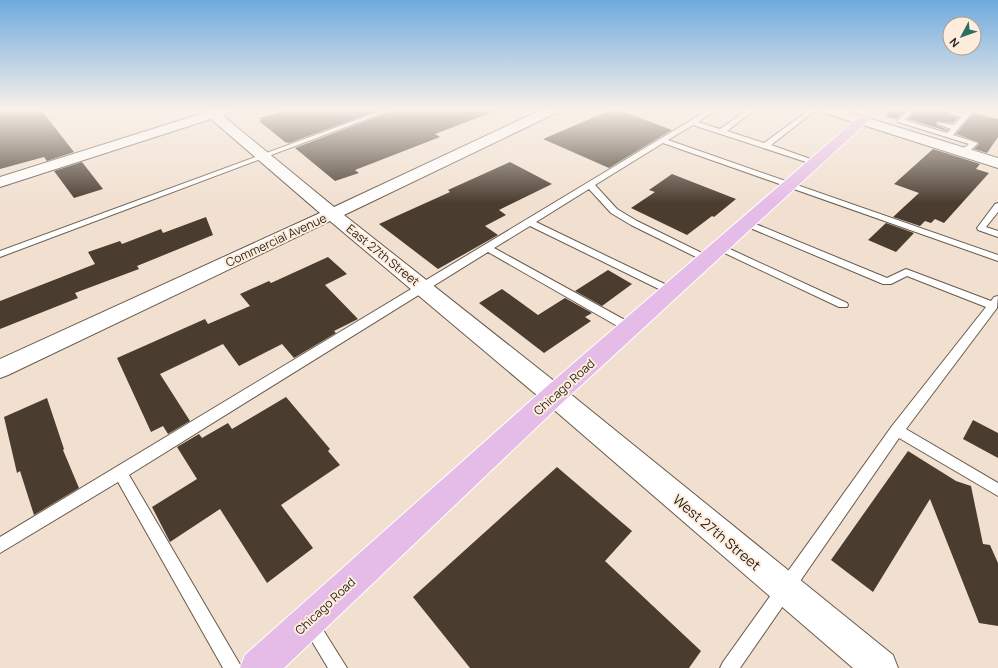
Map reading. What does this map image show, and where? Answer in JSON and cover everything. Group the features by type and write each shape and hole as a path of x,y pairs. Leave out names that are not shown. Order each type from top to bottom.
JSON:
{"main road":[{"name":"Chicago Road","path":"258,668 554,395 838,141"}],"street":[{"path":"0,182 128,141"},
{"name":"East 27th Street","path":"248,141 263,156 332,214 554,395"},
{"name":"Commercial Avenue","path":"0,369 485,141"},
{"path":"936,141 998,163"},
{"name":"West 27th Street","path":"554,395 880,668"}],"lane":[{"path":"0,254 303,141"},
{"path":"0,546 660,141"},
{"path":"665,141 998,258"},
{"path":"752,141 815,162"},
{"path":"766,146 772,141"},
{"path":"964,152 974,143 967,141"},
{"path":"590,185 614,211 634,223 713,253 843,306"},
{"path":"998,206 981,228 998,234"},
{"path":"530,222 671,291"},
{"path":"729,668 897,430 995,303 906,272 887,282 746,224"},
{"path":"487,248 630,328"},
{"path":"897,430 998,490"},
{"path":"120,473 233,668"},
{"path":"308,621 338,668"}],"building":[{"path":"0,141 65,141 74,152 47,161 44,157 0,169"},
{"path":"284,141 294,141 289,143"},
{"path":"313,141 429,141 355,170 359,173 335,181 295,148"},
{"path":"548,141 653,141 609,168"},
{"path":"976,141 995,141 987,153 974,149 979,144"},
{"path":"933,149 980,164 976,169 989,173 944,223 935,219 931,223 925,221 920,226 893,217 919,193 894,184"},
{"path":"82,162 103,189 74,198 54,171"},
{"path":"510,162 552,184 499,210 506,215 485,226 498,235 438,269 379,224 450,192 448,190"},
{"path":"672,174 736,199 714,217 712,216 687,235 631,208 655,192 649,190"},
{"path":"206,217 213,235 137,266 139,269 75,293 78,298 0,329 0,301 95,264 88,252 120,241 122,244 161,229 163,233"},
{"path":"886,223 914,233 896,252 868,240"},
{"path":"328,257 347,274 325,285 358,319 334,331 336,333 294,358 282,344 239,366 223,344 160,374 190,421 168,434 163,426 151,432 117,358 205,319 208,324 250,306 240,294 269,281 271,283"},
{"path":"608,270 632,284 602,306 575,291"},
{"path":"502,289 538,315 565,298 592,313 585,317 591,321 544,353 479,303"},
{"path":"286,397 330,449 328,451 340,465 281,505 313,548 267,583 220,509 170,542 152,507 197,479 177,447 199,434 202,438 228,423 232,429"},
{"path":"47,398 64,449 63,450 79,488 34,515 20,471 17,473 4,417"},
{"path":"973,420 998,433 998,458 963,439"},
{"path":"908,451 956,481 971,486 983,544 990,545 998,563 998,626 979,623 930,499 873,592 831,560"},
{"path":"557,467 632,531 605,561 701,651 689,668 470,668 413,597"}]}
